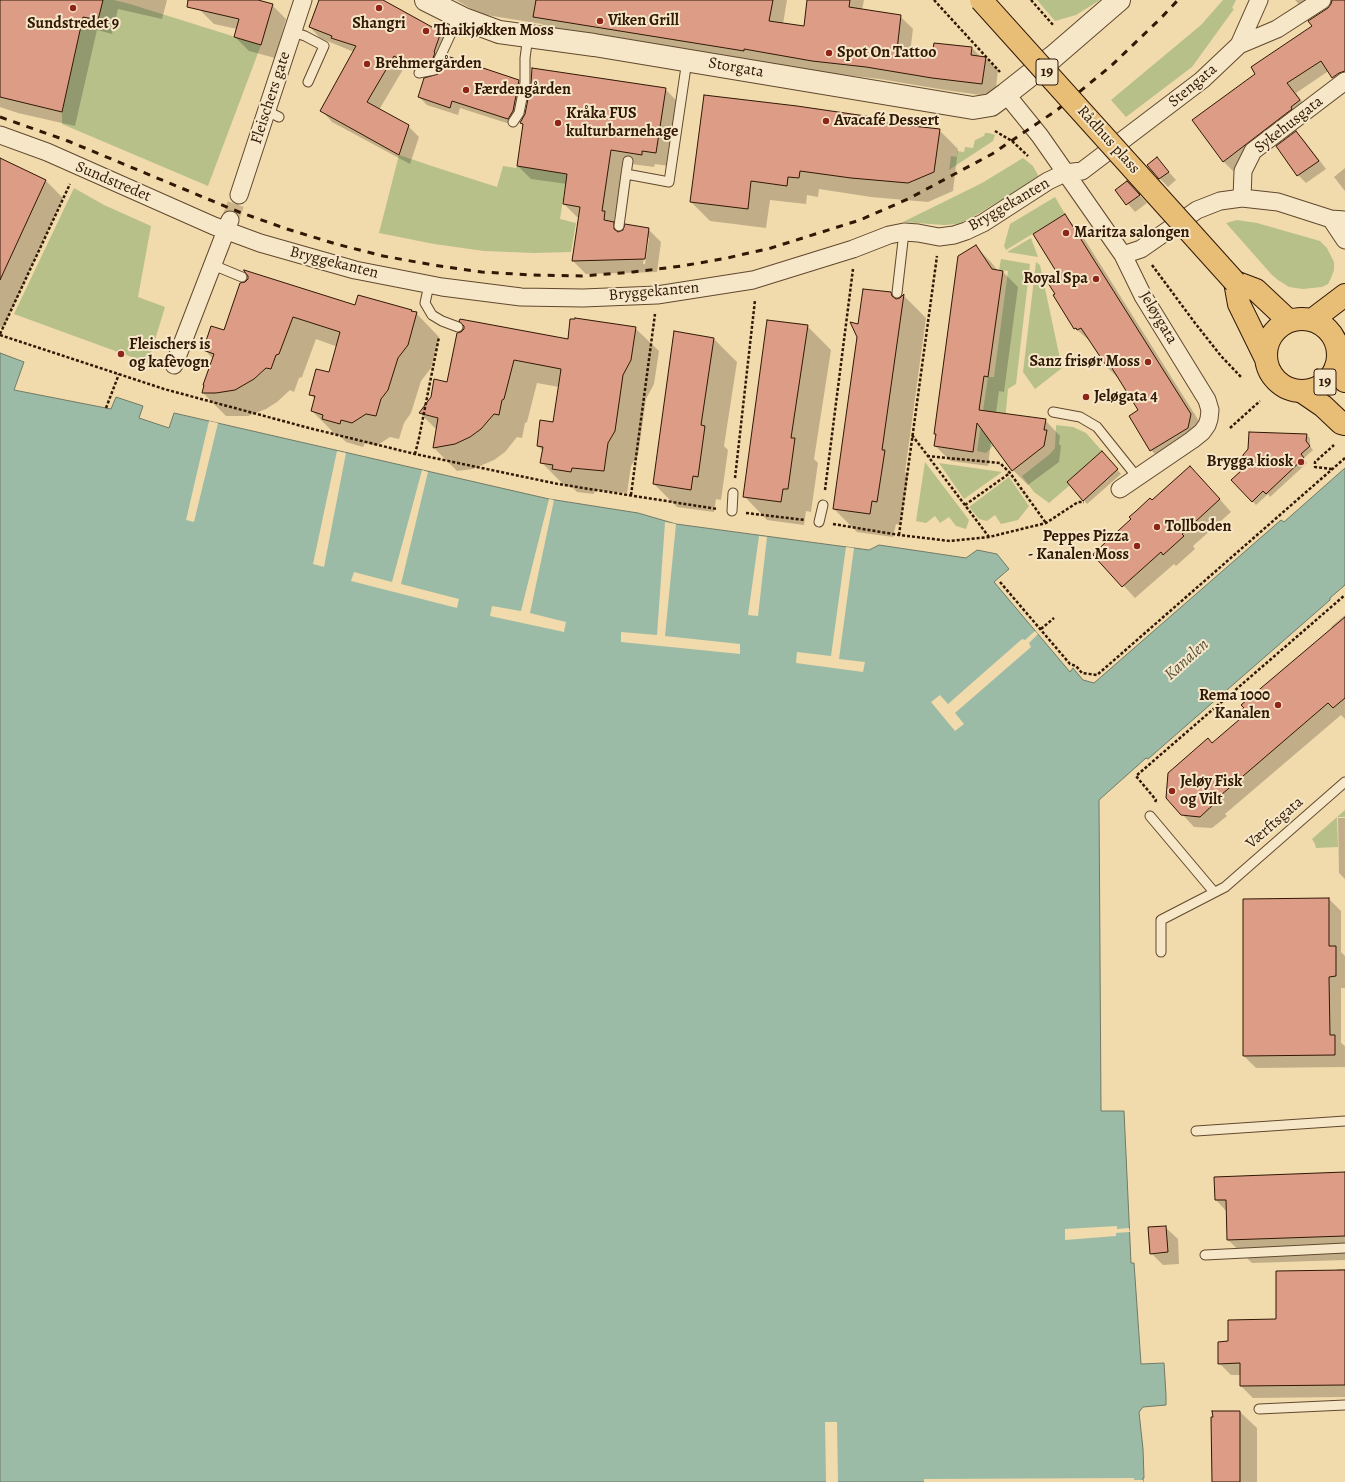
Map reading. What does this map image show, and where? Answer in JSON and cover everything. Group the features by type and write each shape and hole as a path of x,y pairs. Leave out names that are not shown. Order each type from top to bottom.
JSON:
{"main road":[{"name":"Rådhus plass","path":"981,0 1235,282 1256,290 1289,321"},
{"name":"19","path":"1235,282 1239,304 1266,359 1268,369 1274,378 1282,385 1291,389 1302,391 1310,390 1326,381 1341,359 1328,330 1321,324 1312,320"},
{"path":"1266,359 1266,347 1270,336 1278,327 1289,321 1300,319 1312,320 1345,295"},
{"path":"1302,391 1343,423"}],"street":[{"name":"Fleischers gate","path":"239,195 252,173 273,114 293,32 303,0"},
{"name":"Storgata","path":"426,0 459,16 499,32 594,45 973,108 991,105 1004,84 1053,57 1119,0"},
{"path":"1239,45 1259,0"},
{"name":"Stengata","path":"1066,173 1082,171 1202,80 1239,45 1292,21 1322,0"},
{"name":"Sykehusgata","path":"1242,198 1243,171 1253,151 1345,81"},
{"name":"Jeløygata","path":"1004,84 1123,255 1144,296 1207,400 1210,410 1207,425 1202,432 1120,489"},
{"name":"Sundstredet","path":"0,135 47,152 78,167 228,225"},
{"name":"Bryggekanten","path":"228,225 260,243 355,270 429,284 521,297 583,298 657,295 753,280 853,249 889,235 904,232 939,237 966,231 983,223 1048,181 1066,173"},
{"path":"1123,255 1141,249 1197,210 1220,201 1242,198 1278,202 1338,220 1345,240"},
{"path":"174,365 228,225"}],"lane":[{"path":"419,73 434,70 459,16"},
{"path":"293,32 305,36 324,46 308,82"},
{"path":"513,122 519,113 525,83 525,58 528,36"},
{"path":"626,174 669,182 687,60"},
{"path":"619,226 628,161"},
{"path":"897,293 904,232"},
{"path":"213,265 242,277"},
{"path":"429,284 425,303 432,315 442,321 458,327"},
{"path":"1053,412 1080,417 1097,427 1137,477"},
{"path":"732,511 733,493"},
{"path":"819,522 823,505"},
{"name":"Værftsgata","path":"1161,952 1161,920 1225,887 1345,782"},
{"path":"1150,816 1214,892"},
{"path":"1196,1131 1345,1121"},
{"path":"1205,1255 1345,1248"},
{"path":"1259,1409 1345,1405"}],"path":[{"path":"934,0 1004,84"},
{"path":"1031,0 1056,28"},
{"path":"995,131 1012,141 1033,160"},
{"path":"78,167 0,334 164,389 415,454 558,484 732,511 950,541 989,537 1046,523 1078,502 1084,502"},
{"path":"899,535 939,237"},
{"path":"824,494 854,261 853,249"},
{"path":"1155,268 1221,356 1241,377"},
{"path":"734,482 756,289 753,280"},
{"path":"631,495 657,295"},
{"path":"415,454 442,321"},
{"path":"106,408 119,374"},
{"path":"1230,428 1260,401"},
{"path":"912,435 989,537"},
{"path":"1333,469 1315,467 1315,462 1335,444"},
{"path":"928,456 1000,463 1010,472 1046,523"},
{"path":"1000,582 1070,664 1076,666 1082,673 1097,675 1345,458"},
{"path":"964,505 1010,472"},
{"path":"1150,816 1156,800 1136,776 1345,594"},
{"path":"1041,629 1054,618"}],"green space":[{"path":"103,0 114,0 130,4 261,45 208,186 62,124 62,112 83,17 98,20"},
{"path":"1037,0 1100,0 1076,15 1055,21"},
{"path":"1223,0 1236,0 1232,8 1234,9 1192,67 1126,117 1111,100 1201,25"},
{"path":"985,133 995,135 993,141 949,170 951,156 957,157 957,151 964,152 965,147 973,148 975,140 984,136"},
{"path":"399,155 497,187 503,166 516,168 517,166 567,174 560,219 576,223 571,252 534,253 484,251 434,244 379,233"},
{"path":"1023,158 1033,166 1039,177 968,220 956,224 944,225 903,222 982,183"},
{"path":"74,188 104,205 151,226 138,297 165,307 148,363 14,314"},
{"path":"1055,197 1065,214 1006,250 1004,246 1010,224"},
{"path":"1237,220 1257,223 1320,241 1327,248 1334,262 1334,270 1328,284 1322,287 1303,289 1289,287 1278,280 1226,223"},
{"path":"1031,238 1038,257 1007,252"},
{"path":"1001,259 1030,264 1016,384 1008,389 1005,421 995,444 986,453 977,451 988,377 994,377 1008,271 999,270"},
{"path":"1036,262 1040,265 1062,368 1035,389 1023,372"},
{"path":"1056,425 1073,427 1086,433 1102,451 1067,482 1070,485 1049,503 1034,492 1022,476 1050,454 1055,448"},
{"path":"925,462 969,520 966,529 956,526 949,517 940,523 935,516 926,523 916,521"},
{"path":"939,463 1002,472 964,499"},
{"path":"1009,477 1029,506 1018,520 1001,524 995,515 987,521 979,519 969,507"},
{"path":"1345,810 1345,817 1337,817"},
{"path":"1337,817 1338,847 1316,848 1312,839"}],"water":[{"name":"Kanalen","path":"0,353 24,362 14,390 111,409 116,397 143,406 139,418 169,428 174,413 549,499 638,513 676,524 869,550 879,545 966,558 977,550 997,554 1009,569 994,582 1070,672 1073,668 1083,680 1094,683 1281,520 1284,522 1345,468 1345,585 1330,598 1330,600 1099,800 1101,1111 1124,1111 1131,1263 1134,1263 1141,1364 1164,1363 1166,1405 1143,1407 1139,1412 1143,1449 1143,1482 0,1482"}],"pier":[{"path":"209,421 218,423 194,522 186,520"},
{"path":"337,451 346,453 324,567 313,564"},
{"path":"422,470 428,472 401,584 459,599 457,608 351,581 354,572 392,582"},
{"path":"549,499 554,500 530,613 566,622 564,632 490,616 492,606 521,611"},
{"path":"665,522 676,524 665,636 740,644 740,654 621,642 621,632 657,635"},
{"path":"759,536 767,537 758,616 748,615"},
{"path":"846,547 854,548 839,659 865,662 863,672 796,663 797,652 831,656"},
{"path":"1035,631 1038,634 1029,643 1031,647 955,713 964,724 955,731 931,702 940,695 948,704 1022,639 1025,640"},
{"path":"1117,1226 1117,1229 1129,1228 1130,1232 1116,1233 1116,1236 1065,1240 1065,1229"},
{"path":"825,1422 837,1422 838,1482 826,1482"},
{"path":"1134,1478 1134,1480 1143,1480 1143,1482 924,1482 924,1479"}],"building":[{"path":"0,0 103,0 98,20 83,17 62,112 0,97"},
{"path":"188,0 258,0 273,4 261,45 234,37 239,19 187,7"},
{"name":"Brehmergården","path":"319,0 383,0 441,32 430,65 416,68 394,56 367,102 409,125 399,155 320,111 356,46 331,38 332,36 309,27"},
{"path":"536,0 773,0 769,21 804,26 807,0 850,0 849,7 901,15 897,50 932,55 934,43 972,47 971,55 986,57 982,84 932,78 866,67 812,61 744,49 744,51 533,17"},
{"path":"1332,0 1345,0 1345,71 1332,78 1321,61 1287,83 1300,100 1291,107 1292,109 1223,162 1192,120 1255,74 1251,67 1312,26 1308,21 1328,8"},
{"name":"Færdengården","path":"447,56 519,80 513,111 508,119 452,101 450,108 418,97 424,78 438,74"},
{"path":"532,68 666,88 656,153 642,151 642,155 611,150 602,211 605,211 604,220 614,222 614,229 618,232 623,230 625,224 649,228 645,259 572,261 580,207 563,204 567,174 517,166 523,124 520,123 525,114 531,84"},
{"path":"704,95 797,106 886,119 885,123 940,129 934,172 908,183 851,178 800,171 799,178 788,177 787,186 751,181 748,209 690,202"},
{"path":"1296,131 1319,161 1297,176 1276,146"},
{"path":"1157,157 1169,172 1159,179 1147,165"},
{"path":"0,158 46,180 0,280"},
{"path":"1127,181 1140,195 1126,205 1115,190"},
{"path":"1065,214 1191,414 1188,428 1150,451 1129,416 1138,410 1110,365 1107,367 1081,328 1077,330 1076,328 1074,329 1053,295 1055,294 1048,283 1059,276 1033,234"},
{"path":"976,245 992,269 1003,271 988,377 984,376 979,410 1046,419 1044,430 1047,430 1044,446 1012,471 977,423 973,452 934,446 936,434 934,434 958,256"},
{"path":"244,270 355,305 358,295 417,312 408,345 398,358 388,390 381,399 376,416 366,414 352,423 341,420 340,424 322,419 323,415 311,411 315,396 309,395 316,369 329,372 340,332 293,317 279,354 276,355 271,369 266,368 254,379 235,390 216,393 202,393 203,385 214,354 203,350 211,326 224,330 240,283 245,282 248,279 248,276"},
{"path":"863,289 891,292 892,296 896,299 900,298 904,294 882,450 885,450 877,502 872,501 870,514 833,509 857,337 850,322 858,324"},
{"path":"575,318 636,327 631,360 623,375 615,431 608,443 604,471 572,468 571,472 552,469 553,465 540,463 543,447 537,446 540,420 553,422 561,369 514,360 499,415 494,414 481,429 470,437 455,444 433,448 438,418 419,413 431,397 434,379 447,382 457,333 464,329 464,326 459,321 460,319 568,339 570,319"},
{"path":"767,320 808,325 791,438 795,438 788,489 783,489 781,502 743,497"},
{"path":"674,331 714,338 701,425 705,426 698,477 693,476 691,490 653,484"},
{"path":"1249,432 1307,434 1306,441 1310,446 1301,454 1304,458 1266,494 1263,491 1252,502 1231,480 1242,470 1243,455 1248,449"},
{"path":"1102,451 1118,469 1083,501 1067,482"},
{"name":"Tollboden","path":"1190,466 1220,499 1182,534 1184,536 1163,555 1161,552 1122,587 1093,555 1094,553 1131,519 1129,517 1150,498 1152,500"},
{"path":"1345,617 1345,698 1333,708 1328,703 1214,801 1215,803 1200,817 1181,815 1166,798 1168,773 1208,738 1212,743 1240,719 1236,714 1244,708 1241,705"},
{"path":"1329,898 1329,946 1336,946 1336,976 1329,977 1330,1035 1335,1035 1335,1055 1243,1056 1243,899"},
{"path":"1345,1172 1345,1236 1227,1240 1226,1200 1215,1200 1214,1177"},
{"path":"1166,1226 1168,1252 1150,1254 1148,1227"},
{"path":"1345,1270 1345,1385 1240,1386 1240,1363 1218,1364 1218,1342 1228,1341 1228,1320 1276,1319 1276,1271"},
{"path":"1212,1411 1240,1411 1240,1482 1212,1482"}],"tunnel":[{"path":"230,220 239,195"}],"railway":[{"path":"0,117 68,141 239,212 336,244 383,256 482,272 582,276 633,272 682,266 771,248 860,220 908,199 992,154 1057,110 1111,66 1178,0"}],"place":[{"name":"Sundstredet 9","path":"73,8"},
{"name":"Shangri","path":"379,8"},
{"name":"Viken Grill","path":"600,21"},
{"name":"Thaikjøkken Moss","path":"426,31"},
{"name":"Spot On Tattoo","path":"829,53"},
{"name":"Brehmergården","path":"367,64"},
{"name":"Færdengården","path":"466,90"},
{"name":"Avacafé Dessert","path":"826,121"},
{"name":"Kråka FUS kulturbarnehage","path":"558,123"},
{"name":"Maritza salongen","path":"1066,233"},
{"name":"Royal Spa","path":"1096,279"},
{"name":"Fleischers is og kafèvogn","path":"121,354"},
{"name":"Sanz frisør Moss","path":"1148,362"},
{"name":"Jeløgata 4","path":"1086,397"},
{"name":"Brygga kiosk","path":"1301,462"},
{"name":"Tollboden","path":"1157,527"},
{"name":"Peppes Pizza - Kanalen Moss","path":"1137,546"},
{"name":"Rema 1000 Kanalen","path":"1278,705"},
{"name":"Jeløy Fisk og Vilt","path":"1172,791"}]}
